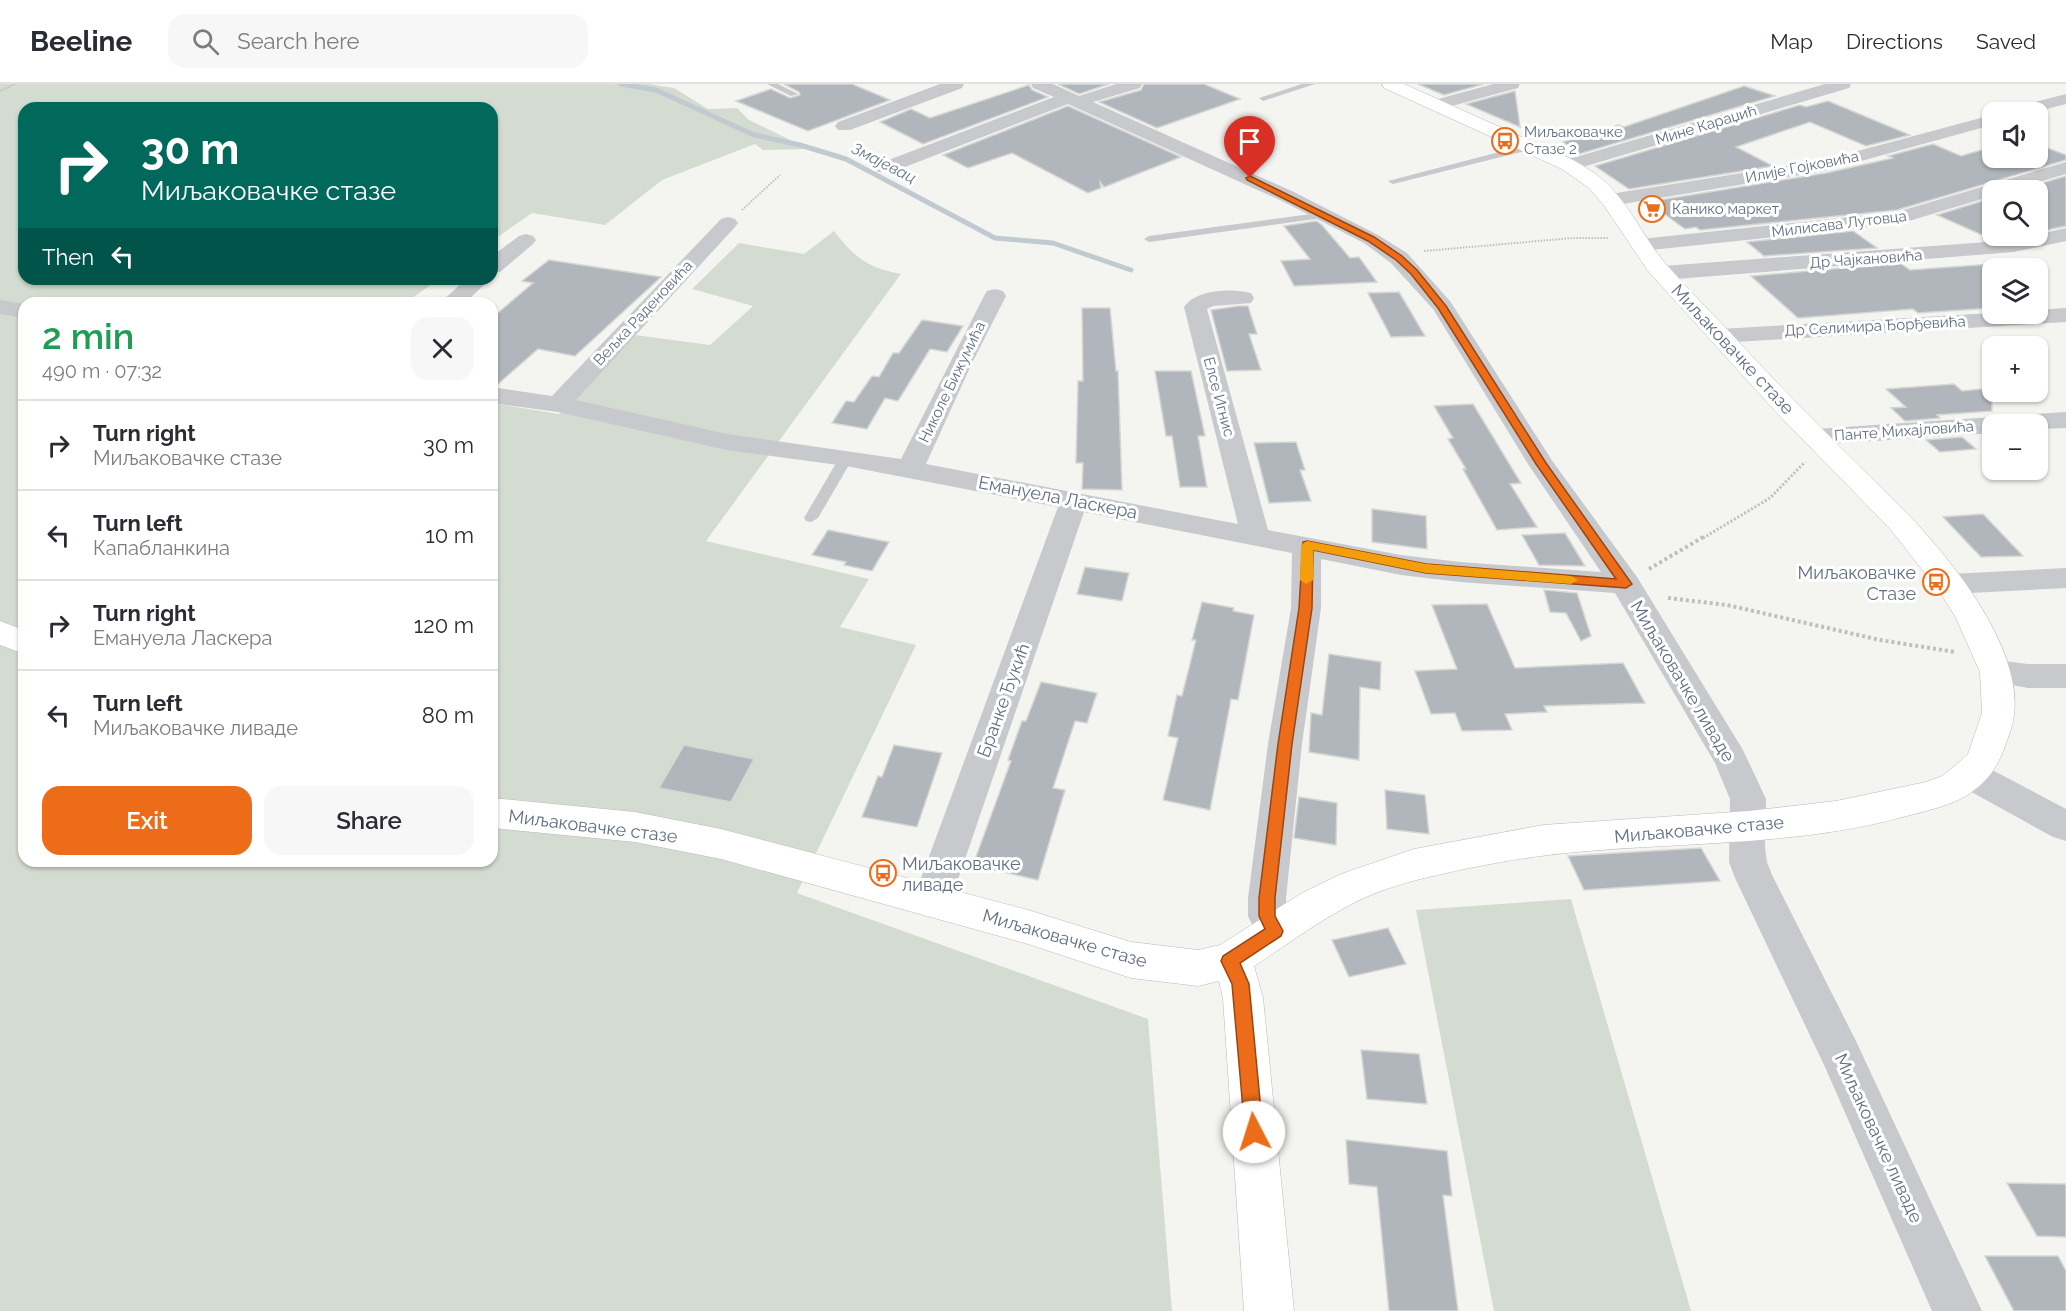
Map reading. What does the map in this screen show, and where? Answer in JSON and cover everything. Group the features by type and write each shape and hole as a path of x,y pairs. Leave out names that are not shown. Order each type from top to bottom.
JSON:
{"street":[{"path":"844,126 956,84"},
{"name":"Миљаковачке ливаде","path":"1039,84 1326,215 1393,254 1414,272 1442,306 1535,455 1628,589 1731,760 1748,798 1748,862 1754,878 1825,1022 1957,1311"},
{"path":"885,168 1074,99 1134,84"},
{"name":"Миљаковачке стазе","path":"498,814 635,827 721,844 1028,927 1131,960 1198,968 1229,961 1332,896 1354,885 1414,865 1487,849 1544,840 1749,826 1836,816 1885,807 1938,792 1954,786 1969,774 1983,760 1999,713 1993,664 1970,614 1950,584 1901,524 1720,336 1663,273 1610,200 1589,178 1569,165 1390,84"},
{"path":"1437,105 1512,84"},
{"name":"Мине Караџић","path":"1569,165 1843,84"},
{"path":"2048,104 2066,99"},
{"name":"Илије Гојковића","path":"1610,200 1825,165 1982,123"},
{"name":"Милисава Лутовца","path":"1639,242 1899,218 2066,168"},
{"name":"Вељка Раденовића","path":"558,404 728,223"},
{"name":"Др Чајкановића","path":"1663,273 2014,246 2066,234"},
{"path":"498,262 526,240"},
{"path":"458,297 471,285"},
{"name":"Николе Бижумића","path":"910,470 960,363 995,296"},
{"name":"Елсе Игнис","path":"1243,298 1211,299 1195,307 1255,535"},
{"path":"0,307 18,310"},
{"name":"Др Селимира Ђорђевића","path":"1720,336 2066,315"},
{"name":"Емануела Ласкера","path":"498,395 558,404 727,442 846,458 1426,568 1628,589"},
{"name":"Панте Михајловића","path":"2048,421 2066,420"},
{"name":"Панте Михајловића","path":"1823,444 1982,426"},
{"name":"Бранке Ђукић","path":"932,900 1074,500"},
{"path":"1275,931 1267,916 1267,898 1285,744 1306,608 1307,545"},
{"path":"1950,584 2066,578"},
{"path":"0,632 18,640"},
{"path":"1993,664 2028,676 2066,676"},
{"path":"1969,774 2066,826"},
{"path":"1229,961 1237,973 1242,998 1269,1311"}],"lane":[{"path":"771,84 794,94"},
{"path":"1263,98 1311,84"},
{"path":"1393,181 1530,147"},
{"path":"1149,239 1326,215"},
{"path":"812,518 846,458"}],"path":[{"path":"0,91 15,84"},
{"path":"728,223 780,175"},
{"path":"1393,254 1573,238 1639,242"},
{"path":"1628,589 1770,498 1803,463 1816,454 1823,444"},
{"path":"1628,589 1727,605 1993,664"}],"shaded area":[{"path":"0,84 649,84 674,88 708,109 737,108 749,120 809,149 763,150 755,144 662,180 605,225 532,213 498,237 498,102 18,102 18,285 430,285 414,297 18,297 18,867 498,867 498,404 559,414 635,335 710,345 753,306 692,289 739,243 804,254 834,231 863,260 880,269 901,274 706,541 869,579 840,627 916,645 797,893 1148,1019 1172,1311 0,1311"},
{"path":"1571,899 1691,1311 1494,1311 1416,910"}],"building":[{"path":"784,84 852,84 890,100 808,131 736,101 771,89 790,98 800,95 799,92"},
{"path":"1058,84 1109,84 1079,94"},
{"path":"1144,84 1204,84 1240,99 1157,128 1099,102 1141,90"},
{"path":"1418,84 1484,84 1444,95"},
{"path":"1029,85 1032,90 1048,97 923,144 880,122 911,109 930,118"},
{"path":"1744,86 1775,96 1579,154 1563,142 1618,125 1624,127"},
{"path":"1515,91 1520,127 1466,104"},
{"path":"1828,101 1910,135 1866,146 1810,122 1736,147 1773,166 1629,189 1595,166 1800,105 1806,107"},
{"path":"1068,106 1181,157 1104,187 1100,182 1101,188 1088,193 1012,153 968,168 943,155"},
{"path":"1933,144 1961,156 1982,150 1982,168 2039,168 1998,180 1982,180 1982,185 1897,210 1700,230 1696,227 1685,229 1648,202 1826,173 1893,158 1888,156"},
{"path":"2048,148 2066,155 2066,160 2048,165"},
{"path":"2066,176 2066,226 2048,230 2048,181"},
{"path":"1982,201 1982,235 1937,215"},
{"path":"1316,221 1350,258 1359,257 1377,282 1294,286 1281,261 1310,259 1284,226"},
{"path":"1853,231 1877,248 1764,256 1747,242"},
{"path":"549,260 661,277 575,356 538,349 498,384 498,313 533,283 522,281"},
{"path":"1900,263 1910,270 1982,265 1982,309 1918,313 1913,309 1798,318 1751,276"},
{"path":"1399,292 1425,336 1391,337 1368,293"},
{"path":"1248,306 1257,334 1249,334 1261,370 1227,371 1211,310"},
{"path":"1082,308 1110,308 1116,371 1118,371 1122,490 1082,489 1083,463 1076,463 1078,381 1083,381"},
{"path":"922,320 963,326 947,352 930,349 898,401 885,398 867,429 832,423 846,401 854,402 872,376 879,377 893,353 899,353"},
{"path":"1155,371 1191,371 1205,436 1198,436 1207,487 1180,487 1172,436 1166,436"},
{"path":"1954,384 1962,391 1982,389 1982,402 1992,402 1992,411 1937,415 1940,418 1905,421 1891,408 1906,407 1886,389"},
{"path":"1473,404 1521,483 1510,484 1537,527 1497,530 1463,469 1466,469 1448,439 1453,438 1434,406"},
{"path":"1962,437 1976,449 1940,452 1926,440"},
{"path":"1296,442 1305,470 1300,470 1311,501 1269,503 1254,443"},
{"path":"1372,509 1426,516 1427,549 1372,542"},
{"path":"1983,514 2023,556 1981,557 1943,517"},
{"path":"828,530 889,542 872,571 844,565 846,562 812,555"},
{"path":"1565,533 1585,566 1539,565 1522,535"},
{"path":"1085,567 1129,573 1122,601 1077,594"},
{"path":"1544,590 1577,593 1591,636 1581,641 1566,613 1550,612"},
{"path":"1202,602 1234,608 1233,611 1254,615 1238,700 1231,699 1210,810 1163,800 1178,738 1168,736 1177,695 1182,696 1196,640 1192,640"},
{"path":"1487,604 1515,668 1623,663 1645,703 1544,706 1547,712 1505,714 1512,730 1462,731 1455,713 1431,714 1415,671 1457,669 1432,605"},
{"path":"1329,654 1381,662 1380,690 1360,687 1359,760 1309,752 1311,713 1322,715"},
{"path":"1041,682 1097,693 1087,723 1075,721 1053,788 1065,790 1038,880 973,865 1011,761 1008,760 1022,721 1026,721"},
{"path":"684,745 754,759 731,802 659,788"},
{"path":"894,745 942,753 917,827 862,817 878,776 882,777"},
{"path":"1385,790 1425,795 1429,834 1387,829"},
{"path":"1299,797 1337,803 1336,845 1294,838"},
{"path":"1701,848 1720,881 1584,890 1568,856"},
{"path":"1388,928 1406,964 1349,977 1332,940"},
{"path":"1361,1050 1419,1054 1427,1104 1367,1099"},
{"path":"1346,1140 1447,1151 1452,1196 1443,1195 1458,1311 1389,1311 1377,1187 1349,1184"},
{"path":"2007,1183 2066,1184 2066,1237 2037,1236"},
{"path":"1985,1256 2058,1256 2066,1271 2066,1311 2014,1311"}],"waterway":[{"name":"Змајевац","path":"621,84 656,90 754,135 800,145 846,159 995,238 1053,243 1131,270"}],"slow traffic":[{"path":"1306,580 1307,545 1401,565 1571,580"}],"place":[{"name":"Миљаковачке Стазе 2","path":"1505,141"},
{"name":"Канико маркет","path":"1652,209"},
{"name":"Миљаковачке Стазе","path":"1936,582"},
{"name":"Миљаковачке ливаде","path":"883,873"}],"route":[{"path":"1250,178 1371,239 1399,258 1414,272 1442,306 1541,464 1626,584 1460,572 1401,565 1307,545 1306,608 1285,744 1267,898 1267,916 1275,931 1229,961 1241,984 1254,1132"}]}
